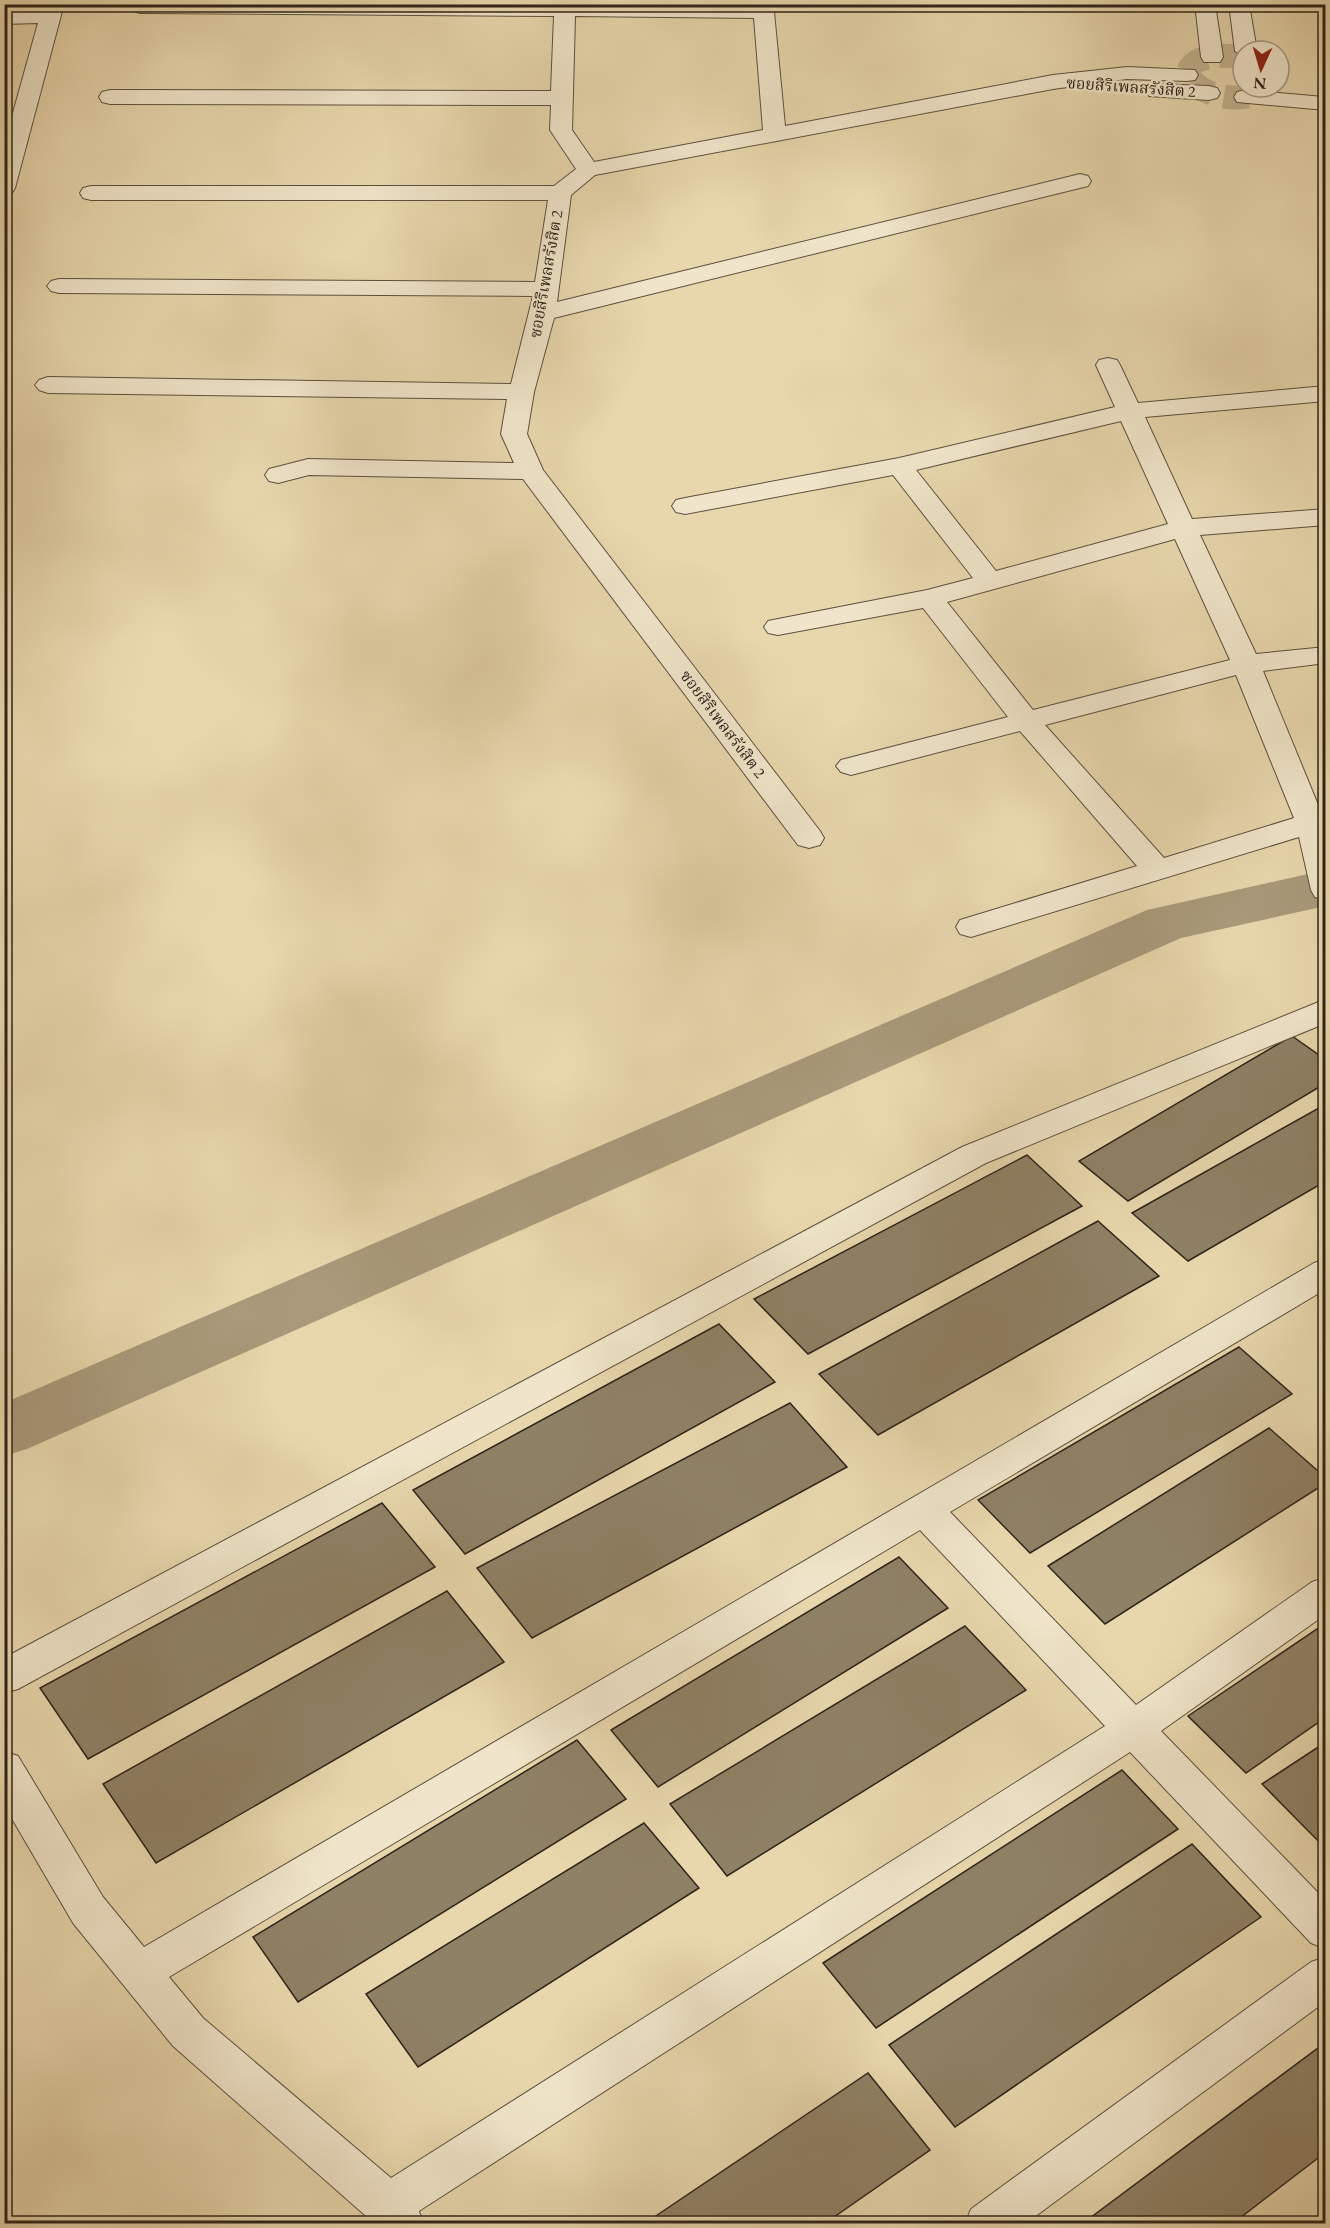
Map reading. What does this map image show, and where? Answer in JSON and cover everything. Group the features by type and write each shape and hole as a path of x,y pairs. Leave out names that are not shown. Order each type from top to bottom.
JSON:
{"street":[{"path":"1205,4 1212,57"},
{"path":"1239,4 1244,39"},
{"path":"140,7 765,12 775,136"},
{"path":"4,18 52,10 11,140 4,188"},
{"path":"565,10 561,130 588,170"},
{"name":"ซอยสิริเพลสรังสิต 2","path":"809,838 531,471 514,434 521,392 543,313 560,192 588,170 1053,82 1127,73 1187,75"},
{"name":"ซอยสิริเพลสรังสิต 2","path":"1053,82 1130,91 1209,93"},
{"path":"1291,84 1323,96"},
{"path":"1291,96 1323,96"},
{"path":"110,97 562,98"},
{"path":"543,313 1080,181"},
{"path":"92,193 560,192"},
{"path":"58,286 547,289"},
{"path":"1108,365 1318,822 1323,877"},
{"path":"48,385 521,392"},
{"path":"685,506 899,466 1130,411 1326,393"},
{"path":"899,466 990,581"},
{"path":"278,475 308,467 531,471"},
{"path":"778,627 930,598 1183,528 1326,517"},
{"path":"930,598 1027,722 1158,870"},
{"path":"851,766 1246,664 1326,655"},
{"path":"971,927 1318,822"},
{"path":"4,1677 974,1155 1326,1010"},
{"path":"139,1972 1326,1272"},
{"path":"924,1509 1326,1930"},
{"path":"4,1768 88,1910 188,2032 396,2214 1133,1729 1326,1593"},
{"path":"987,2223 1326,1976"}],"building":[{"path":"1292,1036 1326,1060 1326,1083 1128,1201 1079,1161"},
{"path":"1326,1104 1326,1181 1188,1261 1132,1213"},
{"path":"1027,1155 1082,1206 808,1354 754,1299"},
{"path":"1098,1221 1159,1276 878,1435 819,1374"},
{"path":"719,1324 775,1382 465,1554 413,1490"},
{"path":"1239,1347 1292,1394 1030,1553 978,1500"},
{"path":"790,1403 847,1467 532,1638 477,1568"},
{"path":"1269,1428 1326,1478 1326,1483 1105,1624 1048,1566"},
{"path":"382,1503 435,1567 88,1759 40,1688"},
{"path":"899,1557 948,1608 658,1787 611,1730"},
{"path":"447,1591 504,1662 156,1863 103,1784"},
{"path":"1326,1623 1326,1717 1246,1773 1188,1716"},
{"path":"965,1626 1026,1690 727,1876 670,1804"},
{"path":"577,1740 626,1799 298,2002 253,1937"},
{"path":"1326,1742 1326,1849 1262,1784"},
{"path":"1122,1770 1178,1829 876,2028 823,1963"},
{"path":"644,1823 699,1888 418,2067 366,1994"},
{"path":"1192,1844 1261,1917 955,2127 889,2045"},
{"path":"1326,2042 1326,2152 1232,2224 1082,2224"},
{"path":"868,2073 930,2150 824,2224 644,2224"}],"waterway":[{"path":"4,1431 1166,923 1326,888"}],"tunnel":[{"path":"1231,56 1202,59 1190,68 1187,75 1205,91 1231,97"},
{"path":"1321,88 1326,88"}]}
